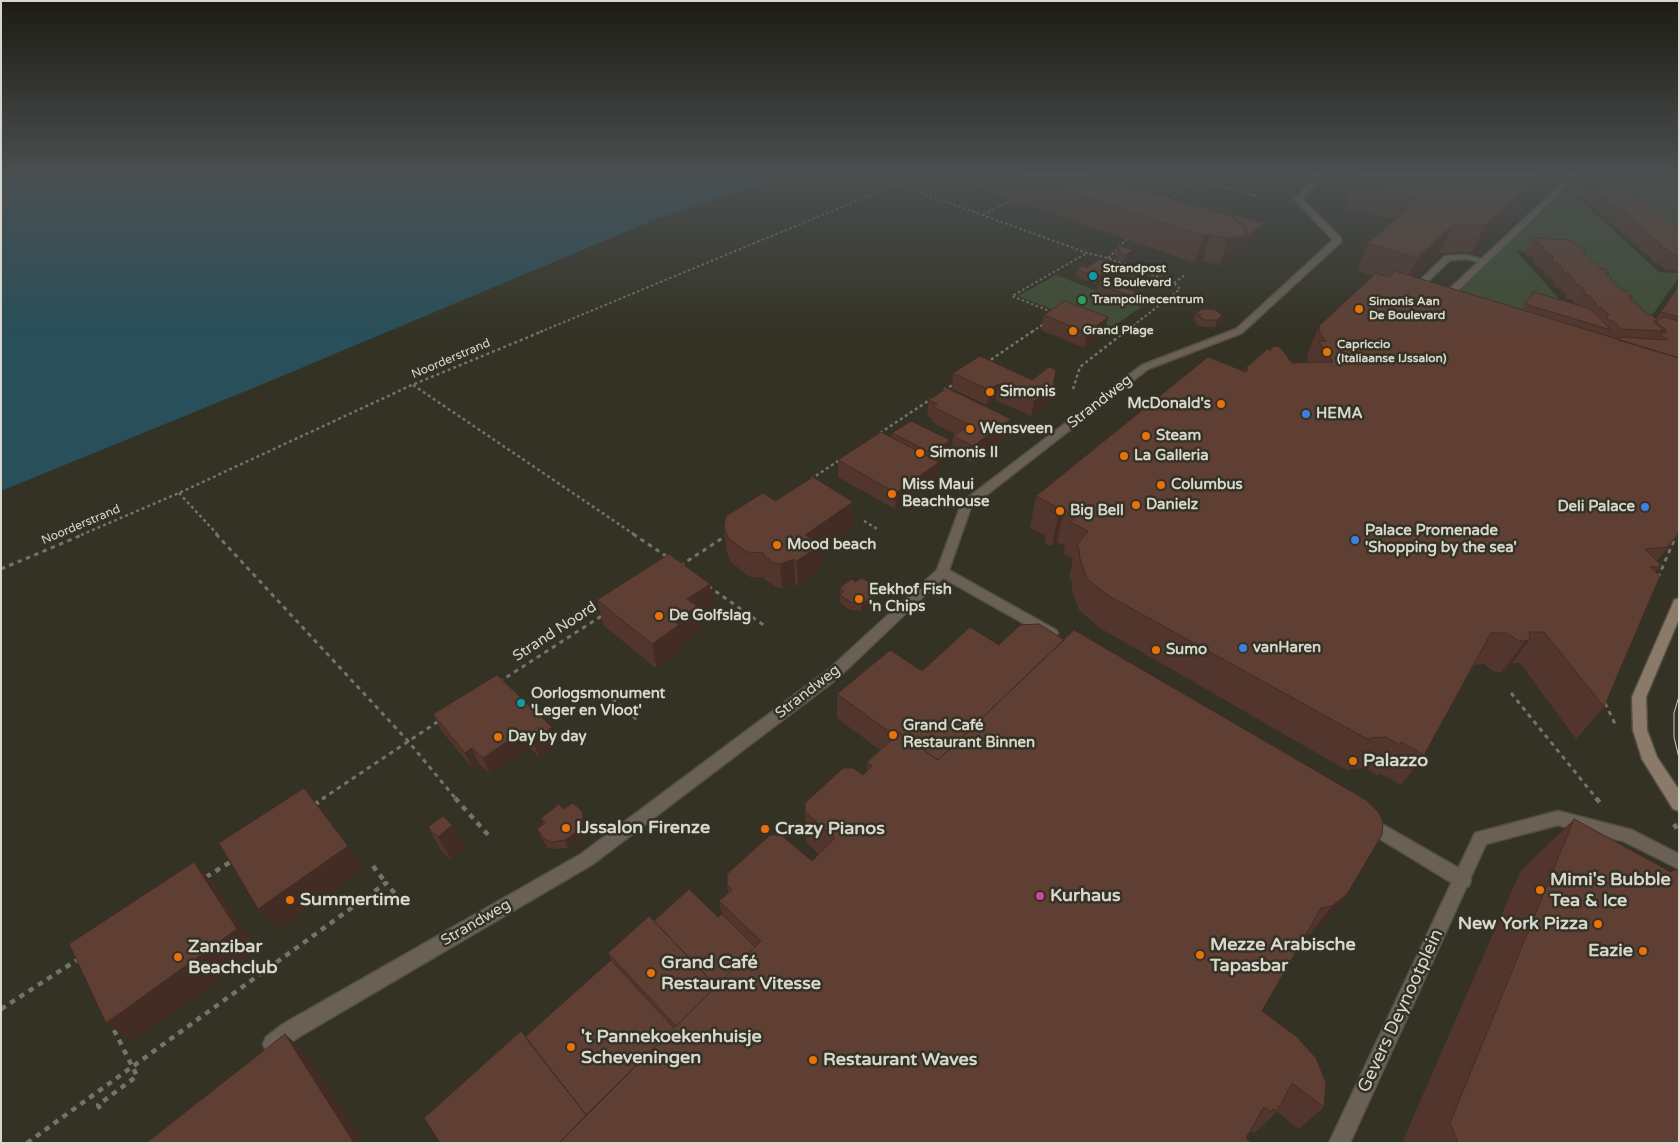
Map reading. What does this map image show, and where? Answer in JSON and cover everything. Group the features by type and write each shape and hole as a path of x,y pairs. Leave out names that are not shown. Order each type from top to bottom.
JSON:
{"main road":[{"path":"1679,603 1639,697 1640,730 1650,759 1679,804"}],"street":[{"name":"Strandweg","path":"262,1053 290,1031 587,858 833,674 942,572 966,505 1145,367 1239,331 1338,240 1328,229"},
{"path":"1451,308 1446,303 1446,297 1518,229"},
{"path":"1408,296 1448,258 1466,256 1484,262"},
{"path":"942,572 1067,642"},
{"path":"1353,814 1463,880"},
{"name":"Gevers Deynootplein","path":"1339,1143 1481,838 1558,818 1626,835"},
{"path":"1626,835 1679,862"}],"path":[{"name":"Noorderstrand","path":"1,569 179,493 412,385 787,229"},
{"path":"1022,229 1087,253 1108,258 1174,283 1185,275"},
{"path":"1108,258 1127,239"},
{"path":"1058,315 1012,296 1087,253"},
{"name":"Strandweg","path":"1073,389 1080,367 1180,290 1174,283"},
{"path":"984,364 1050,320"},
{"path":"942,392 959,381"},
{"path":"412,385 688,572"},
{"path":"876,436 934,397"},
{"path":"810,480 843,458"},
{"path":"179,493 408,741 449,792 490,837"},
{"path":"864,521 879,530"},
{"path":"672,571 729,534"},
{"path":"704,583 765,626"},
{"name":"Strand Noord","path":"498,683 606,614"},
{"path":"1510,693 1626,835"},
{"path":"612,699 640,722"},
{"path":"313,806 441,720"},
{"path":"202,880 234,859"},
{"path":"373,866 403,903"},
{"path":"27,1143 386,883"},
{"path":"1,1009 88,952"},
{"path":"80,958 84,966"},
{"path":"100,1109 98,1105 137,1076 130,1069 108,1017"}],"green space":[{"path":"1523,229 1612,229 1659,272 1679,273 1679,277 1651,317 1636,315 1573,254 1516,251 1582,324 1517,319 1453,298"},
{"path":"1664,229 1679,229 1679,242"},
{"name":"Trampolinecentrum","path":"1056,275 1097,291 1102,288 1145,304 1107,331 1018,296"}],"water":[{"path":"1,229 631,229 263,384 1,491"}],"building":[{"path":"1183,229 1246,229 1247,233 1243,236 1228,238 1210,235 1203,236"},
{"path":"1246,229 1256,229 1246,237"},
{"path":"1384,229 1448,229 1417,258 1368,243"},
{"path":"1642,229 1679,229 1679,256 1662,248 1660,245 1662,245 1655,239 1651,239 1650,235"},
{"path":"1533,238 1571,240 1579,248 1583,248 1587,252 1583,252 1600,269 1605,269 1609,273 1605,273 1623,291 1628,291 1633,296 1628,296 1648,315 1652,315 1658,321 1653,321 1664,331 1621,329 1614,321 1608,320 1606,315 1609,315 1602,308 1597,307 1590,296 1585,295 1583,291 1585,291 1579,285 1574,284 1574,280 1568,273 1564,273 1562,269 1564,269 1558,263 1553,262 1552,258 1554,258 1548,252 1543,252 1542,248 1544,248 1538,242 1534,242"},
{"path":"1120,246 1133,250 1126,255 1118,252 1121,250 1116,248"},
{"path":"1100,259 1116,265 1097,277 1077,270 1083,266 1086,268"},
{"name":"Palace Promenade 'Shopping by the sea'","path":"1395,271 1679,358 1679,531 1675,539 1667,547 1645,549 1660,564 1659,567 1650,567 1660,576 1604,707 1544,632 1529,632 1530,639 1525,641 1517,640 1507,633 1491,633 1424,755 1401,742 1400,745 1385,737 1370,738 1369,740 1109,596 1087,579 1080,559 1077,545 1088,531 1070,522 1076,517 1064,510 1058,515 1051,511 1056,507 1036,496 1208,357 1246,372 1248,369 1245,368 1267,349 1270,350 1274,346 1280,347 1292,363 1333,362 1318,341 1326,341 1320,333 1319,326 1376,273 1389,277"},
{"path":"1103,280 1147,296 1142,300 1098,284"},
{"path":"1679,285 1679,317 1661,312"},
{"path":"1534,292 1591,309 1611,330 1525,304"},
{"path":"1065,301 1108,317 1087,333 1044,315"},
{"path":"1202,309 1215,310 1222,315 1217,320 1205,320 1196,313"},
{"path":"1654,317 1679,321 1679,358 1618,340 1619,337 1668,340 1661,335 1663,332 1666,333 1665,329 1657,323 1658,321"},
{"path":"980,356 1032,380 1049,367 1056,370 1053,387 1034,401 998,384 989,390 953,373"},
{"path":"947,388 1011,419 973,446 953,436 970,425 933,407 937,404 929,400"},
{"path":"911,421 950,440 931,453 892,433"},
{"path":"881,432 939,462 896,493 838,460"},
{"path":"813,477 853,502 805,535 820,545 797,561 794,559 780,564 774,563 762,554 764,553 747,552 728,538 724,526 726,516 763,493 775,501"},
{"path":"669,554 710,584 687,599 697,606 675,622 679,625 652,644 597,600"},
{"path":"861,578 870,582 874,590 873,594 866,601 861,603 850,602 840,595 844,591 840,588 851,579 856,582"},
{"path":"1039,624 1063,639 1069,635 938,760 899,733 895,736 837,694 890,650 922,671 970,627 999,645 1020,625"},
{"name":"Kurhaus","path":"1074,630 1366,800 1379,813 1383,821 1382,835 1347,894 1332,906 1321,908 1262,1011 1297,1037 1316,1058 1326,1083 1324,1107 1292,1083 1277,1111 1273,1109 1271,1112 1264,1107 1246,1138 1252,1143 559,1143 761,941 719,901 732,890 727,885 727,874 770,835 781,835 812,861 835,838 805,812 805,803 843,768 853,768 863,775 872,766 867,762 899,733 938,760"},
{"name":"Day by day","path":"497,675 552,727 533,741 522,731 483,758 472,748 465,753 433,714"},
{"path":"304,788 348,846 258,909 219,843"},
{"name":"IJssalon Firenze","path":"573,803 582,811 583,817 579,830 565,840 551,842 544,839 537,829 545,823 541,818 559,804 563,809"},
{"path":"443,816 452,825 438,837 428,827"},
{"path":"1574,819 1671,872 1674,870 1679,871 1679,1143 1460,1143 1450,1123"},
{"path":"194,862 237,929 106,1023 69,944"},
{"path":"689,889 718,917 722,914 755,947 716,986 654,921"},
{"path":"649,916 716,986 676,1026 608,953"},
{"path":"611,960 674,1028 586,1115 525,1037"},
{"path":"521,1031 586,1115 559,1143 440,1143 424,1118"},
{"path":"285,1034 354,1143 146,1143"}],"tram line":[{"path":"1679,696 1674,713 1674,737 1679,758"}],"place":[{"name":"Strandpost 5 Boulevard","path":"1093,276"},
{"name":"Trampolinecentrum","path":"1082,300"},
{"name":"Simonis Aan De Boulevard","path":"1359,309"},
{"name":"Grand Plage","path":"1073,331"},
{"name":"Capriccio (Italiaanse IJssalon)","path":"1327,352"},
{"name":"Simonis","path":"990,392"},
{"name":"McDonald's","path":"1221,404"},
{"name":"HEMA","path":"1306,414"},
{"name":"Wensveen","path":"970,429"},
{"name":"Steam","path":"1146,436"},
{"name":"Simonis II","path":"920,453"},
{"name":"La Galleria","path":"1124,456"},
{"name":"Columbus","path":"1161,485"},
{"name":"Miss Maui Beachhouse","path":"892,494"},
{"name":"Danielz","path":"1136,505"},
{"name":"Deli Palace","path":"1645,507"},
{"name":"Big Bell","path":"1060,511"},
{"name":"Palace Promenade 'Shopping by the sea'","path":"1355,540"},
{"name":"Mood beach","path":"777,545"},
{"name":"Eekhof Fish 'n Chips","path":"859,599"},
{"name":"De Golfslag","path":"659,616"},
{"name":"vanHaren","path":"1243,648"},
{"name":"Sumo","path":"1156,650"},
{"name":"Oorlogsmonument 'Leger en Vloot'","path":"521,703"},
{"name":"Grand Café Restaurant Binnen","path":"893,735"},
{"name":"Day by day","path":"498,737"},
{"name":"Palazzo","path":"1353,761"},
{"name":"IJssalon Firenze","path":"566,828"},
{"name":"Crazy Pianos","path":"765,829"},
{"name":"Mimi's Bubble Tea & Ice","path":"1540,890"},
{"name":"Kurhaus","path":"1040,896"},
{"name":"Summertime","path":"290,900"},
{"name":"New York Pizza","path":"1598,924"},
{"name":"Eazie","path":"1643,951"},
{"name":"Mezze Arabische Tapasbar","path":"1200,955"},
{"name":"Zanzibar Beachclub","path":"178,957"},
{"name":"Grand Café Restaurant Vitesse","path":"651,973"},
{"name":"'t Pannekoekenhuisje Scheveningen","path":"571,1047"},
{"name":"Restaurant Waves","path":"813,1060"}]}
